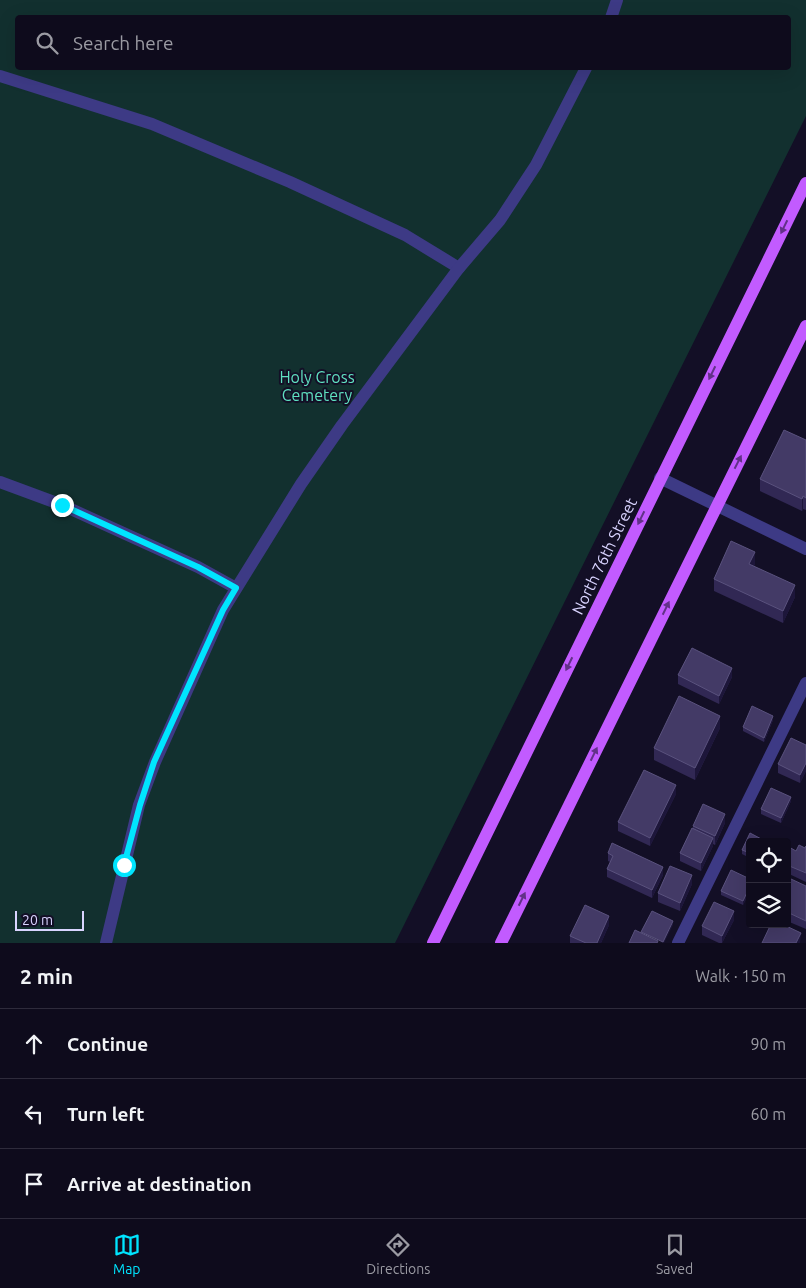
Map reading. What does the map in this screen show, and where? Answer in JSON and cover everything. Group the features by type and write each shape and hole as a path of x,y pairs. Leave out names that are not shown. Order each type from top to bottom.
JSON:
{"main road":[{"name":"North 76th Street","path":"433,943 806,183"},
{"path":"501,943 806,326"}],"street":[{"path":"612,15 617,0"},
{"path":"106,943 140,805 154,762 223,610 301,484 342,425 459,268 500,220 536,165 585,70"},
{"path":"0,76 152,124 290,182 405,235 459,268"},
{"path":"660,478 717,504 806,549"},
{"path":"0,482 62,505 198,567 236,588"},
{"path":"678,943 806,683"}],"green space":[{"name":"Holy Cross Cemetery","path":"0,0 806,0 806,116 395,943 0,943"}],"building":[{"path":"784,430 806,440 806,498 803,496 802,499 760,479"},
{"path":"731,541 755,552 749,564 795,585 783,611 714,579"},
{"path":"692,648 732,668 719,696 678,675"},
{"path":"679,696 720,716 695,768 654,748"},
{"path":"752,706 773,716 764,738 743,727"},
{"path":"791,738 806,745 806,763 800,775 778,764"},
{"path":"644,770 676,785 650,838 618,822"},
{"path":"771,788 791,797 781,818 761,809"},
{"path":"703,804 725,814 715,836 693,826"},
{"path":"692,828 713,838 701,863 680,853"},
{"path":"750,833 759,838 748,838"},
{"path":"746,842 746,852 742,850"},
{"path":"612,843 663,867 652,890 607,869 613,856 608,853"},
{"path":"799,845 805,848 806,846 806,873 791,867 791,848 796,851"},
{"path":"670,866 692,875 680,903 658,893"},
{"path":"731,870 746,877 746,895 743,901 721,891"},
{"path":"791,879 806,886 806,921 791,914"},
{"path":"714,902 734,911 722,936 702,926"},
{"path":"585,905 609,916 597,943 586,943 570,936"},
{"path":"652,911 673,921 663,942 641,932"},
{"path":"769,928 790,928 801,933 796,943 762,943"},
{"path":"635,930 658,941 657,943 629,943"}],"route":[{"path":"62,505 198,567 236,588 223,610 154,762 124,865"}]}
